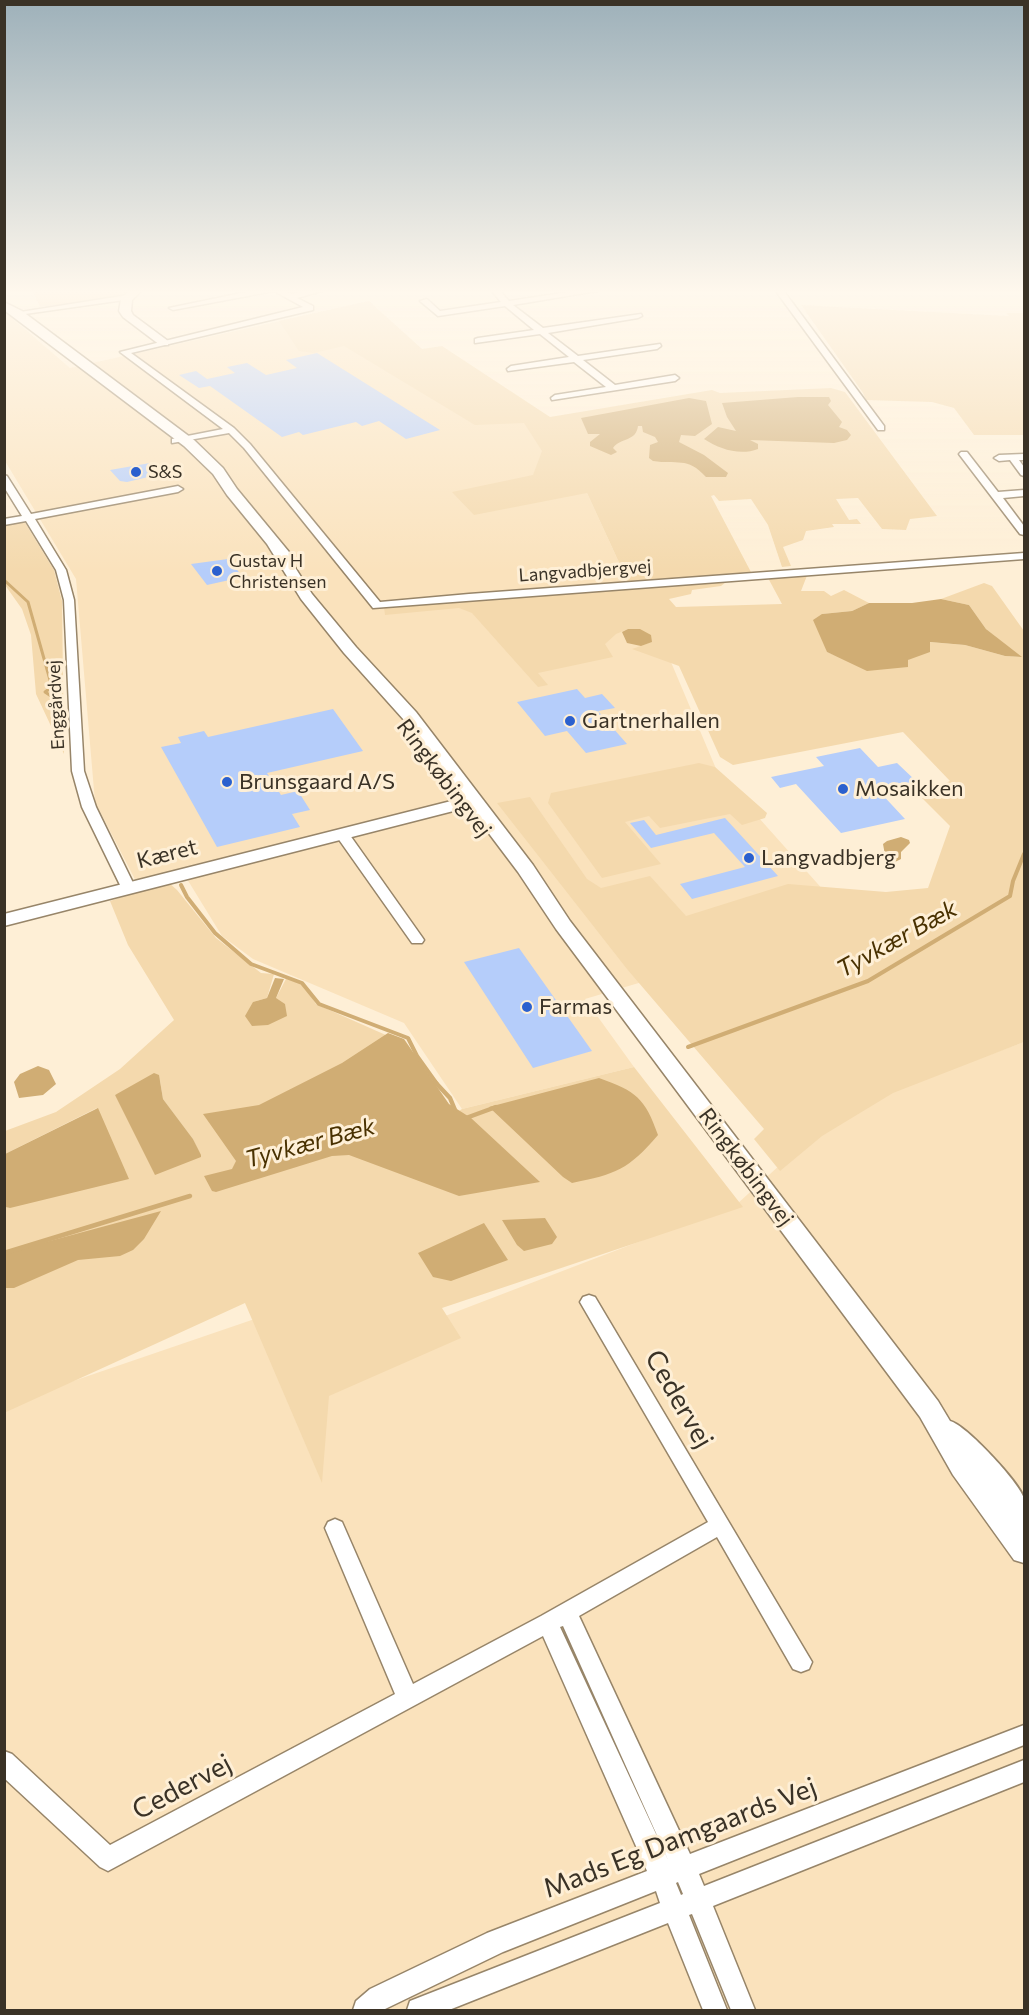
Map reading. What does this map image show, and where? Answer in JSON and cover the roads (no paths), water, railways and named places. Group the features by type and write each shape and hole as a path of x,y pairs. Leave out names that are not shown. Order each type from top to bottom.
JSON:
{"street":[{"path":"110,384 185,442 231,430"},
{"name":"Langvadbjergvej","path":"168,384 231,430 247,446 377,606 724,577 1024,556"},
{"path":"608,384 613,388"},
{"path":"555,398 638,384"},
{"path":"849,384 881,428"},
{"name":"Ringkøbingvej","path":"185,442 214,467 274,545 306,596 338,636 410,716 544,894 562,925"},
{"name":"Ringkøbingvej","path":"185,442 232,492"},
{"path":"981,459 966,457 989,490 997,495 1024,532"},
{"path":"999,458 1024,458"},
{"path":"1013,458 1024,473"},
{"name":"Enggårdvej","path":"4,478 61,570 69,600 78,771 89,807 129,889"},
{"path":"4,522 178,489"},
{"path":"997,495 1024,493"},
{"path":"1012,515 1024,515"},
{"name":"Ringkøbingvej","path":"378,682 395,712 528,889 562,925 929,1409 963,1467 1024,1551"},
{"name":"Kæret","path":"4,920 463,803"},
{"path":"342,834 417,940"},
{"name":"Cedervej","path":"589,1302 801,1662"},
{"name":"Ringkøbingvej","path":"929,1409 980,1461 1024,1519"},
{"name":"Cedervej","path":"4,1762 108,1859 557,1617 720,1525"},
{"path":"335,1527 408,1698"},
{"path":"557,1617 699,1900 743,2010"},
{"path":"557,1617 715,2010"},
{"name":"Mads Eg Damgaards Vej","path":"365,2010 379,1998 496,1942 1024,1735"},
{"path":"419,2010 1024,1771"}],"water":[{"path":"829,397 831,401 828,405 842,422 839,427 847,430 851,435 847,440 834,443 750,440 758,444 758,449 744,452 716,446 704,439 718,427 736,431 722,403"},
{"path":"689,398 706,401 712,424 695,436 681,435 679,442 704,455 728,473 726,477 706,477 699,470 687,464 653,461 649,458 650,445 658,442 655,437 643,432 642,426 638,426 634,435 616,445 613,448 617,452 611,455 590,446 590,442 600,434 588,434 581,418"},
{"path":"941,599 969,605 986,629 1022,657 1005,656 965,645 930,642 930,652 908,660 908,667 867,671 827,652 813,620 822,614 852,611 869,603 912,603"},
{"path":"628,629 640,629 651,635 652,642 641,646 627,643 622,632"},
{"path":"901,837 909,840 910,843 901,852 901,859 895,862 885,855 883,844"},
{"path":"275,978 284,979 276,998 285,1004 287,1016 268,1025 252,1026 245,1016 253,1002 267,998"},
{"path":"388,1033 404,1039 449,1104 471,1118 540,1182 459,1196 349,1155 332,1156 216,1192 212,1191 204,1176 232,1169 236,1161 203,1114 259,1105 342,1063"},
{"path":"38,1066 49,1070 56,1084 43,1095 19,1098 14,1082 20,1074"},
{"path":"154,1073 159,1075 163,1099 193,1139 201,1155 201,1157 155,1175 115,1095"},
{"path":"599,1078 622,1087 637,1098 648,1112 658,1135 629,1163 600,1177 572,1183 489,1107"},
{"path":"98,1108 129,1179 10,1208 5,1207 5,1154"},
{"path":"161,1211 144,1239 133,1250 120,1256 78,1260 14,1288 5,1288 5,1253"},
{"path":"545,1218 557,1237 552,1244 524,1251 517,1245 502,1220"},
{"path":"484,1223 508,1260 451,1281 433,1277 418,1253"}],"waterway":[{"path":"4,580 28,602 52,687 45,692 54,698 58,735"},
{"name":"Tyvkær Bæk","path":"688,1047 868,981 1010,896 1013,881 1024,854"},
{"path":"181,885 187,897 215,933 251,964 302,983 319,1004 408,1038 417,1056 437,1084"},
{"path":"435,1082 450,1098 455,1110"},
{"name":"Tyvkær Bæk","path":"466,1118 496,1107"},
{"name":"Tyvkær Bæk","path":"4,1253 190,1196"}],"place":[{"name":"S&S","path":"136,472"},
{"name":"Gustav H Christensen","path":"217,571"},
{"name":"Gartnerhallen","path":"570,721"},
{"name":"Brunsgaard A/S","path":"227,782"},
{"name":"Mosaikken","path":"843,789"},
{"name":"Langvadbjerg","path":"749,858"},
{"name":"Farmas","path":"527,1007"}]}
